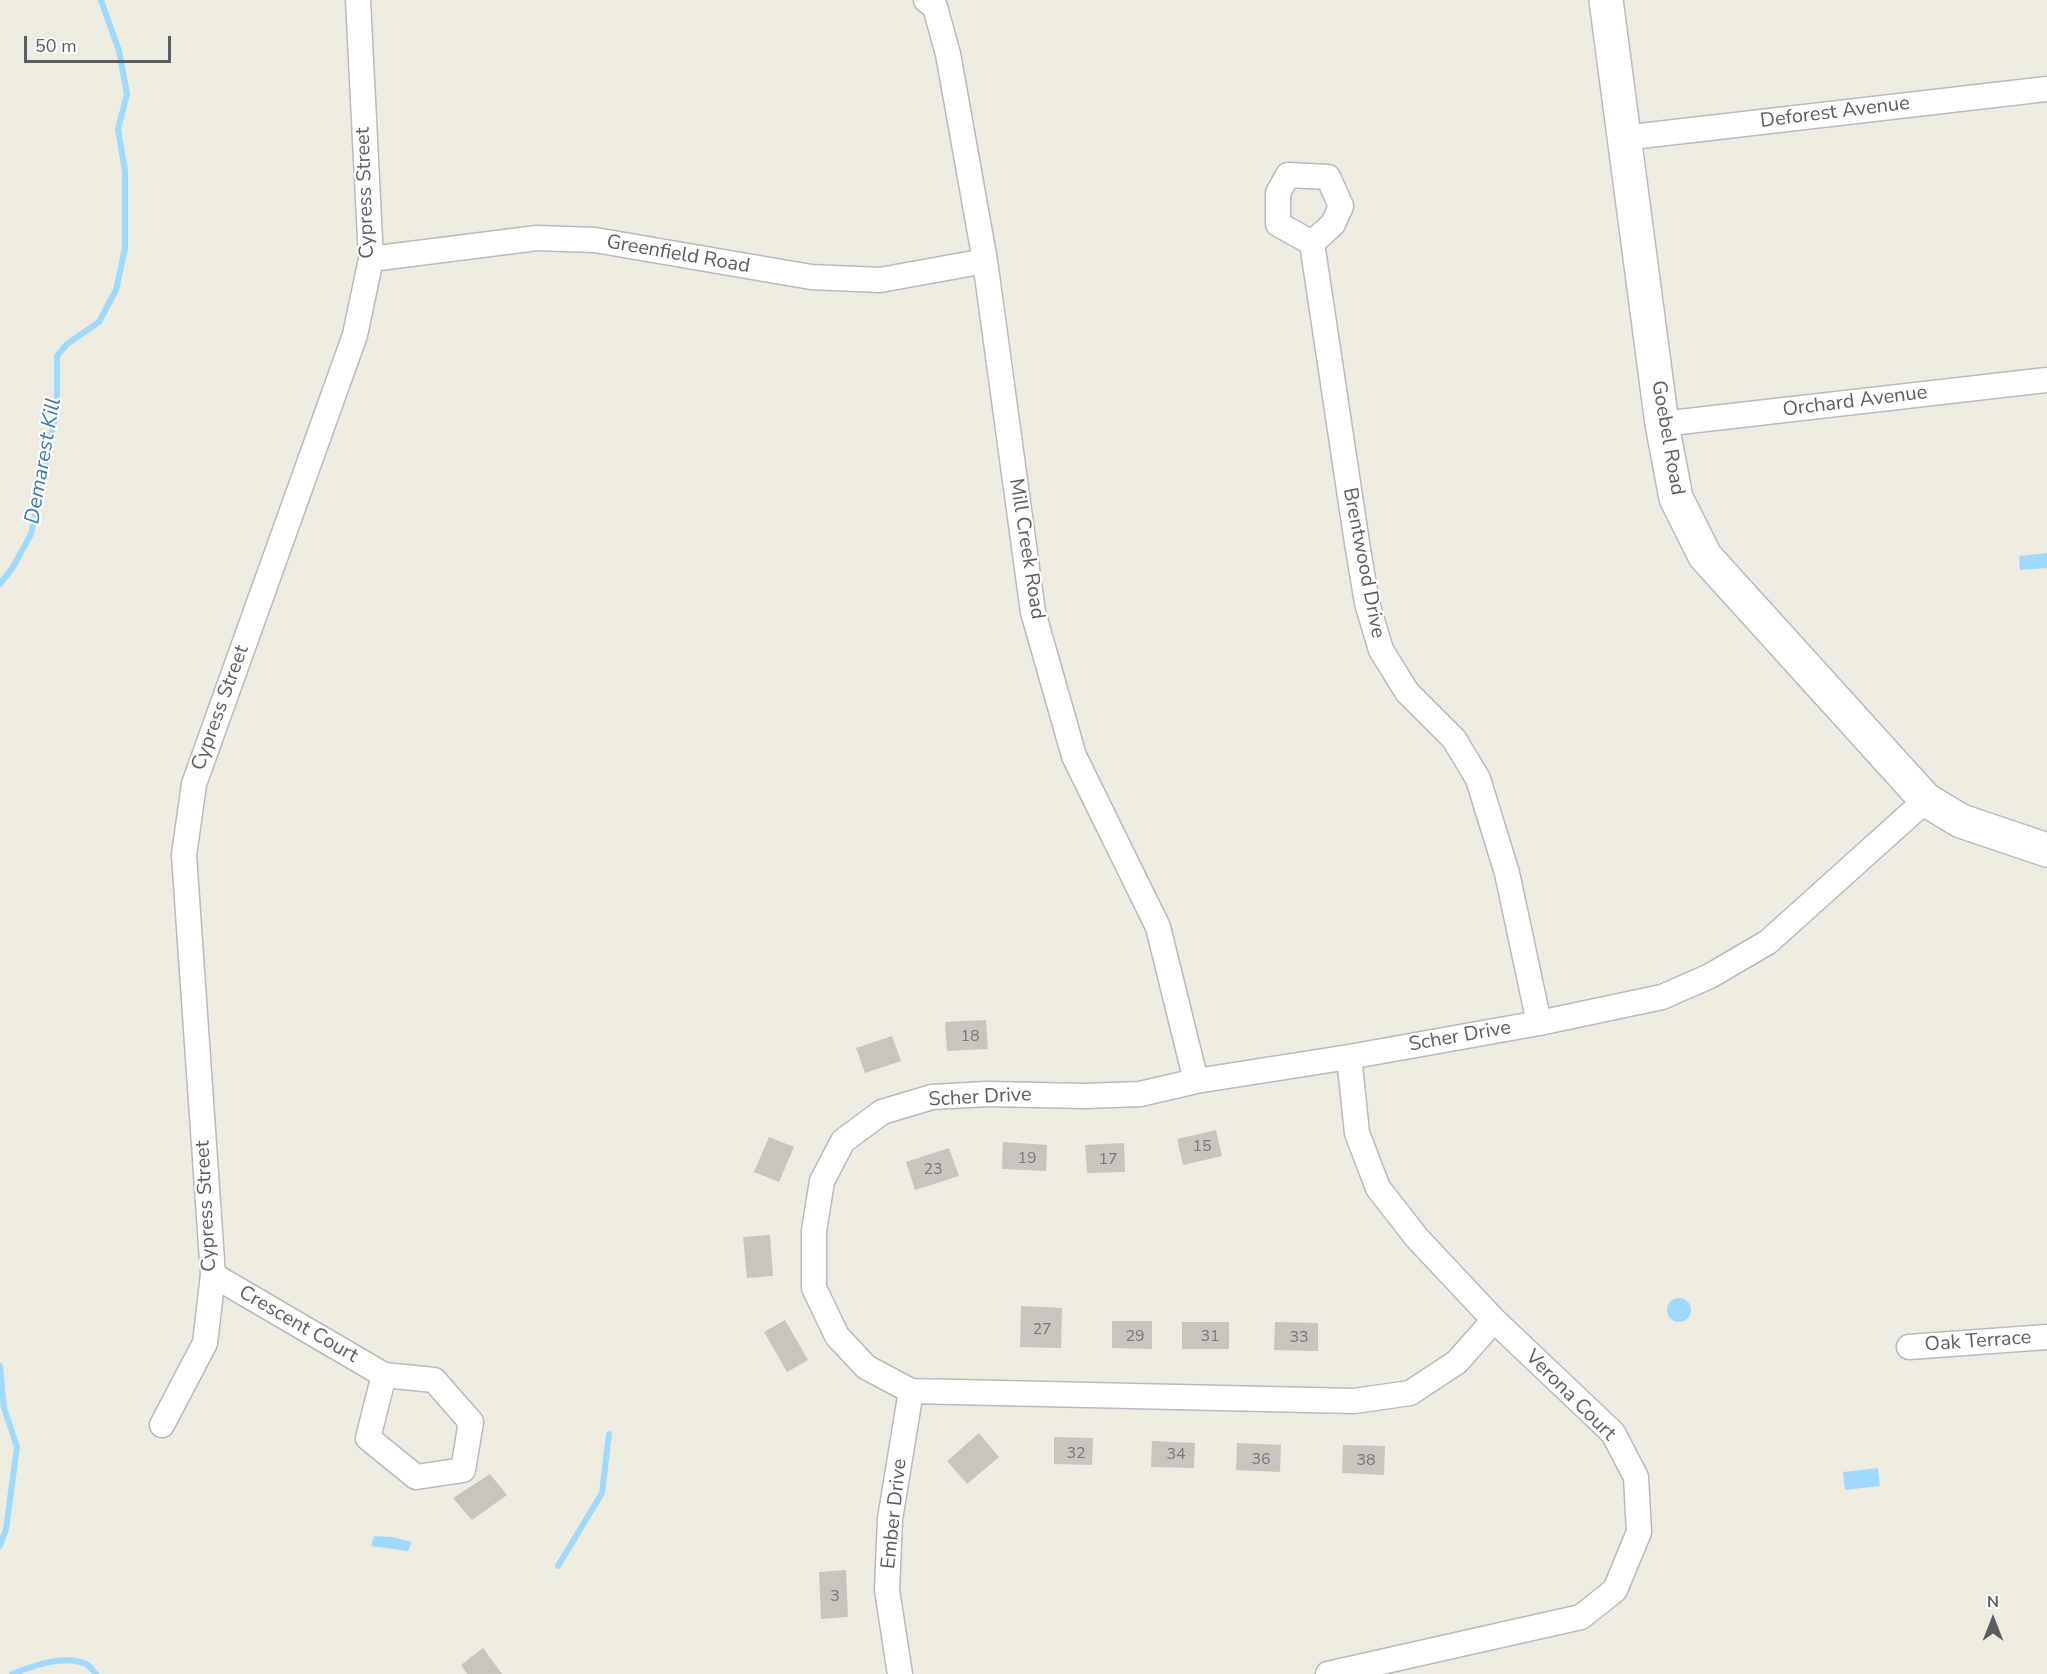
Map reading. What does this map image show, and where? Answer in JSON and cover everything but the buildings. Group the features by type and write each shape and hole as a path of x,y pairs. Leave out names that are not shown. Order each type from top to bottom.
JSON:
{"street":[{"name":"Cypress Street","path":"162,1425 204,1343 213,1275 184,855 194,784 355,335 371,259 358,0"},
{"name":"Mill Creek Road","path":"926,0 935,7 948,54 985,261 1033,612 1074,756 1158,927 1196,1081"},
{"name":"Goebel Road","path":"1606,0 1662,424 1676,498 1705,555 1926,800 1960,821 2047,850"},
{"name":"Deforest Avenue","path":"1623,138 2047,89"},
{"name":"Greenfield Road","path":"371,259 537,238 595,240 811,277 880,280 985,261"},
{"name":"Brentwood Drive","path":"1312,243 1367,603 1381,650 1407,692 1454,739 1478,779 1507,873 1539,1023"},
{"name":"Orchard Avenue","path":"1662,424 2047,380"},
{"name":"Scher Drive","path":"1494,1320 1457,1362 1410,1393 1354,1401 911,1390 866,1367 837,1336 814,1288 814,1231 822,1180 843,1141 882,1112 932,1097 988,1094 1085,1096 1140,1094 1196,1081 1349,1057 1539,1023 1662,997 1710,976 1768,942 1926,800"},
{"name":"Verona Court","path":"1328,1674 1581,1617 1615,1590 1639,1532 1636,1477 1612,1433 1494,1320 1418,1238 1378,1188 1357,1133 1349,1057"},
{"name":"Crescent Court","path":"213,1275 384,1375 434,1380 471,1422 463,1470 416,1477 368,1438 384,1375"},
{"name":"Oak Terrace","path":"1909,1347 2047,1337"},
{"name":"Ember Drive","path":"900,1674 887,1590 890,1519 911,1390"}],"water":[{"path":"2047,553 2047,568 2020,570 2019,556"},
{"path":"1679,1298 1684,1299 1690,1305 1690,1315 1684,1321 1679,1322 1674,1321 1668,1315 1667,1310 1668,1305 1674,1299"},
{"path":"1878,1468 1880,1486 1845,1490 1843,1472"},
{"path":"374,1536 392,1537 412,1542 408,1551 371,1546"}],"waterway":[{"name":"Demarest Kill","path":"0,584 13,567 31,534 57,407 57,356 67,344 99,322 116,290 125,248 125,171 118,129 127,94 119,51 101,0"},
{"path":"0,1366 4,1408 17,1447 6,1529 0,1546"},
{"path":"558,1566 602,1493 609,1434"},
{"path":"12,1674 49,1662 68,1660 86,1664 96,1674"}]}
